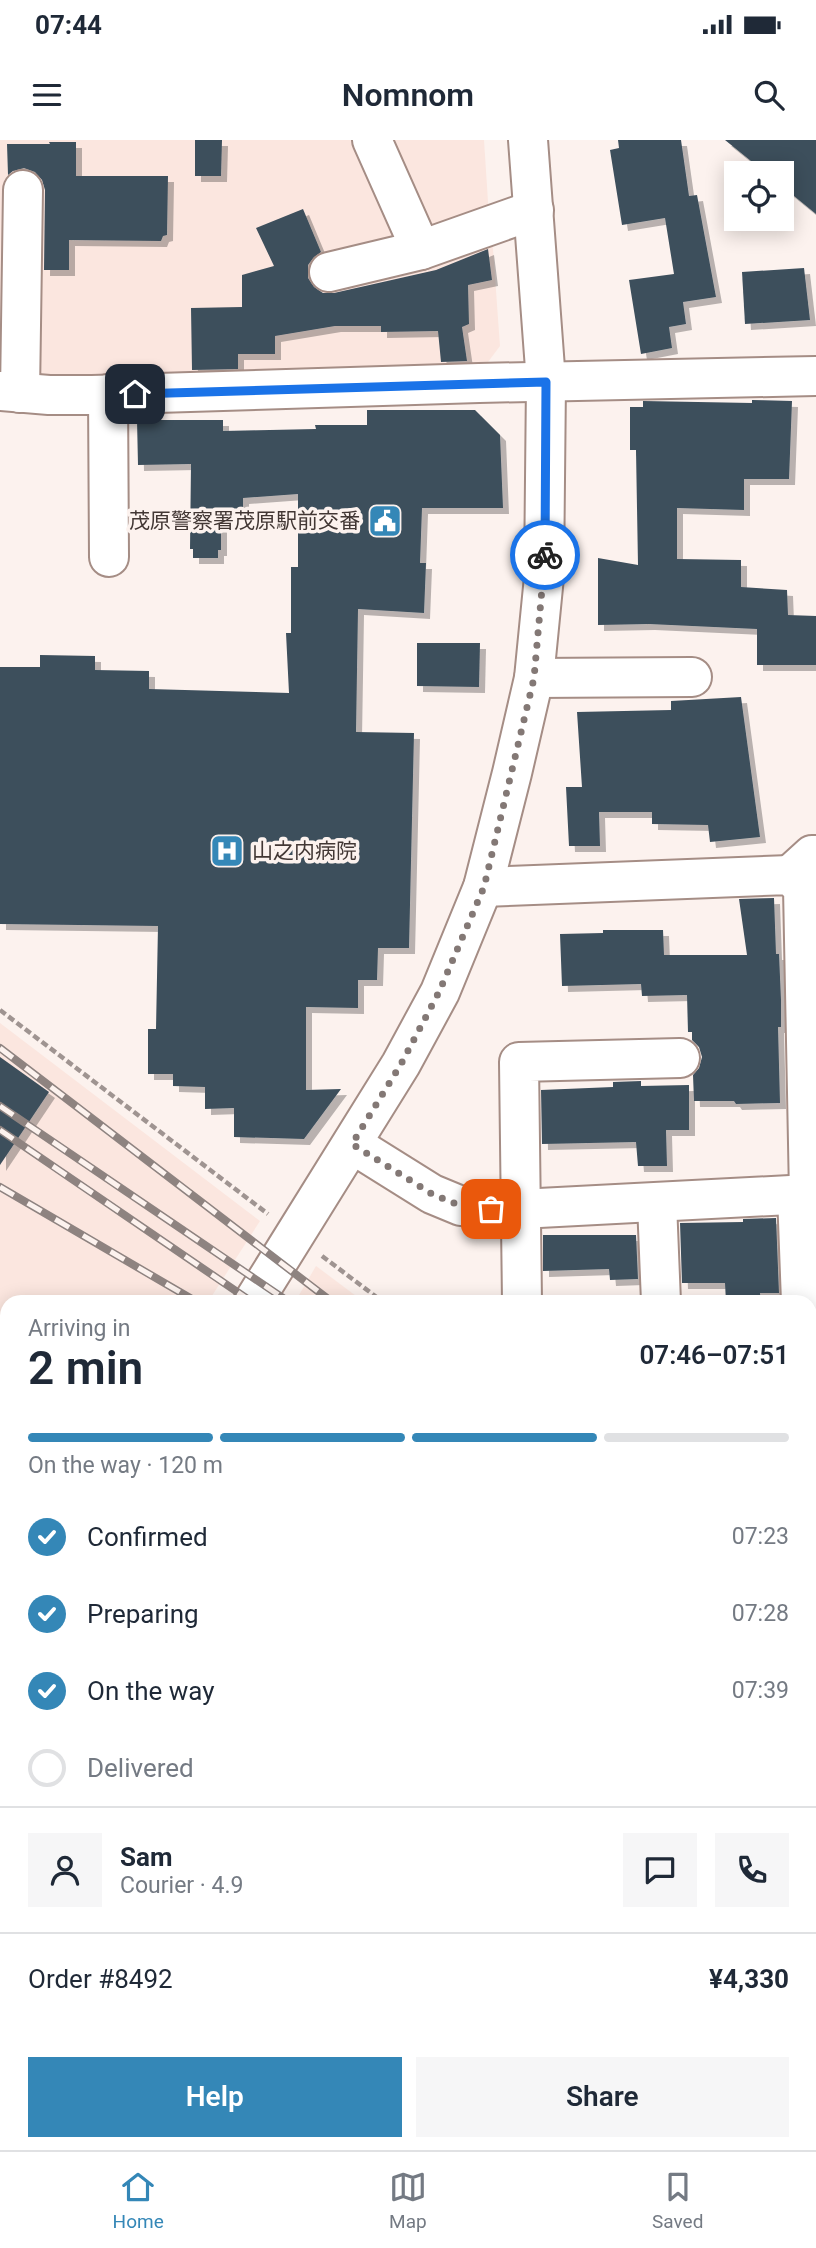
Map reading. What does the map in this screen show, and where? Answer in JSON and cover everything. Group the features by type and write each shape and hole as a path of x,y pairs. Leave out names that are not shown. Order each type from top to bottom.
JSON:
{"street":[{"path":"372,140 421,250"},
{"path":"257,1295 401,1064 439,992 484,887 534,678 544,577 546,382 528,140"},
{"path":"23,190 10,392 49,396 816,376"},
{"path":"329,272 421,250 534,210"},
{"path":"108,394 109,557"},
{"path":"534,678 692,677"},
{"path":"484,887 803,865 807,1194 800,1295"},
{"path":"522,1295 519,1062 680,1058"},
{"path":"352,1144 432,1194 461,1206 520,1209 807,1194"},
{"path":"657,1203 661,1295"}],"path":[{"path":"0,1010 374,1295"}],"shaded area":[{"path":"0,140 367,140 413,243 492,235 500,346 488,362 479,364 56,378 0,372"},
{"path":"379,140 484,140 489,217 423,241"},
{"path":"0,1023 260,1221 212,1295 0,1295"},
{"path":"316,1266 355,1295 299,1295"}],"building":[{"path":"195,140 222,140 221,176 195,176"},
{"path":"618,140 681,140 689,196 697,195 716,297 683,302 686,324 669,327 672,348 641,354 629,280 674,274 665,218 622,225 610,150 619,148"},
{"path":"725,140 816,140 816,214 794,196 794,161 751,161"},
{"path":"49,142 76,142 76,176 168,176 167,235 163,236 161,241 69,240 69,270 44,270 45,190 42,180 35,172 24,168 8,175 7,144 50,144"},
{"path":"303,209 321,252 308,265 308,278 314,287 323,293 334,293 436,270 488,249 492,280 468,285 469,324 462,327 467,361 441,362 438,331 381,332 381,326 335,326 275,336 275,354 238,354 238,369 192,370 191,308 242,307 242,275 274,266 256,228"},
{"path":"804,268 810,320 745,324 742,272"},
{"path":"752,400 792,401 789,479 744,479 744,510 677,508 677,559 741,560 741,587 787,590 788,615 816,616 816,665 757,665 757,629 649,624 598,625 598,558 638,565 636,450 630,450 630,407 643,407 643,401 752,403"},
{"path":"367,410 475,410 500,435 503,508 422,508 420,563 426,563 424,613 358,609 356,732 414,733 409,948 378,948 377,980 358,980 358,1008 306,1007 306,1090 341,1089 304,1139 234,1137 234,1108 205,1109 205,1087 173,1086 173,1074 148,1074 148,1029 156,1029 158,926 0,924 0,667 40,667 40,655 95,656 95,670 149,671 149,689 289,693 286,633 291,633 291,567 298,567 298,494 243,498 243,522 221,522 221,550 218,550 218,558 193,558 193,549 190,549 191,464 138,465 137,420 223,420 223,431 316,429 315,425 367,425"},
{"path":"417,643 480,643 479,687 417,686"},
{"path":"741,697 760,837 710,842 708,825 652,824 652,812 599,812 600,846 569,846 566,787 582,787 577,712 671,710 671,701"},
{"path":"774,898 781,1000 781,1027 778,1027 780,1103 694,1101 693,1075 699,1068 702,1057 699,1047 692,1040 692,1032 688,1032 687,995 642,996 641,984 562,986 560,934 603,933 603,930 663,930 664,955 747,955 739,899"},
{"path":"0,1057 49,1092 0,1165"},
{"path":"641,1081 641,1086 689,1085 689,1130 666,1130 667,1166 638,1166 636,1142 542,1144 541,1090 613,1087 613,1082"},
{"path":"776,1218 779,1293 726,1295 725,1283 682,1283 680,1223 743,1222 743,1219"},
{"path":"543,1235 636,1235 638,1279 610,1280 609,1269 543,1271"}],"railway":[{"path":"0,1048 323,1295"},
{"path":"0,1106 279,1295"},
{"path":"0,1130 242,1295"},
{"path":"0,1187 185,1295"}],"way so far":[{"path":"491,1209 461,1206 432,1194 352,1144 401,1064 439,992 484,887 534,678 545,555"}],"place":[{"name":"茂原警察署茂原駅前交番","path":"385,521"},
{"name":"山之内病院","path":"227,851"}],"route":[{"path":"135,394 546,382 545,555"}]}
